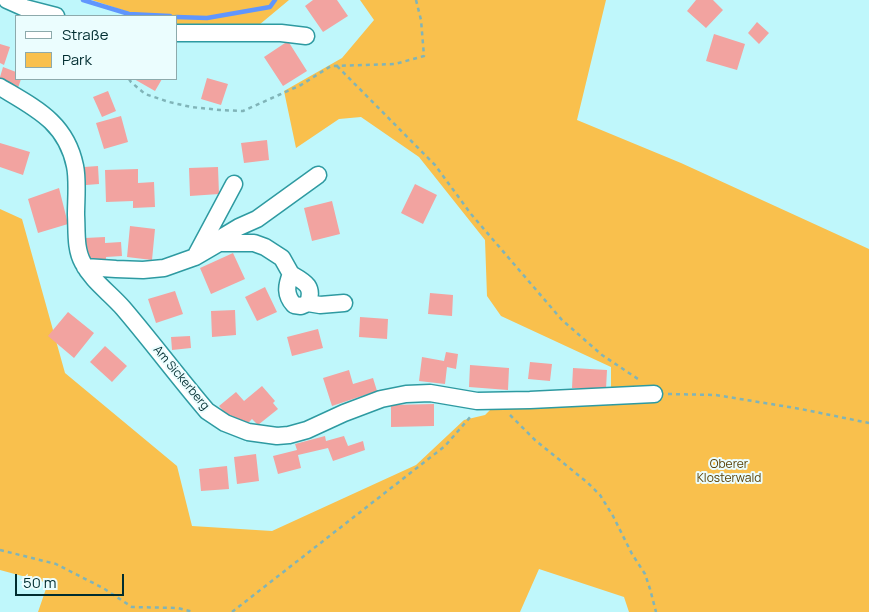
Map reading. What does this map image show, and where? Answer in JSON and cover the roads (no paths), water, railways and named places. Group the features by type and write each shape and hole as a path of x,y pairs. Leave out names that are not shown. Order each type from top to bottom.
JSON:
{"street":[{"path":"7,0 26,8 52,15"},
{"path":"178,33 281,33 306,36"},
{"name":"Am Sickerberg","path":"0,87 35,108 59,128 66,140 75,168 78,254 85,267 127,313 207,411 225,424 248,432 277,436 289,435 307,430 381,399 406,394 430,393 477,401 530,400 648,388"},
{"path":"85,267 143,270 164,268 195,257 219,243 224,236 238,227 257,219 318,175"},
{"path":"195,257 234,184"},
{"path":"219,243 254,243 265,247 282,258 290,274 286,292 294,306 308,303 320,305 344,303"}],"waterway":[{"path":"83,0 129,14 150,15"},
{"path":"178,17 207,18 270,7 275,0"}],"park label":[{"name":"Oberer Klosterwald","path":"729,472"}]}
